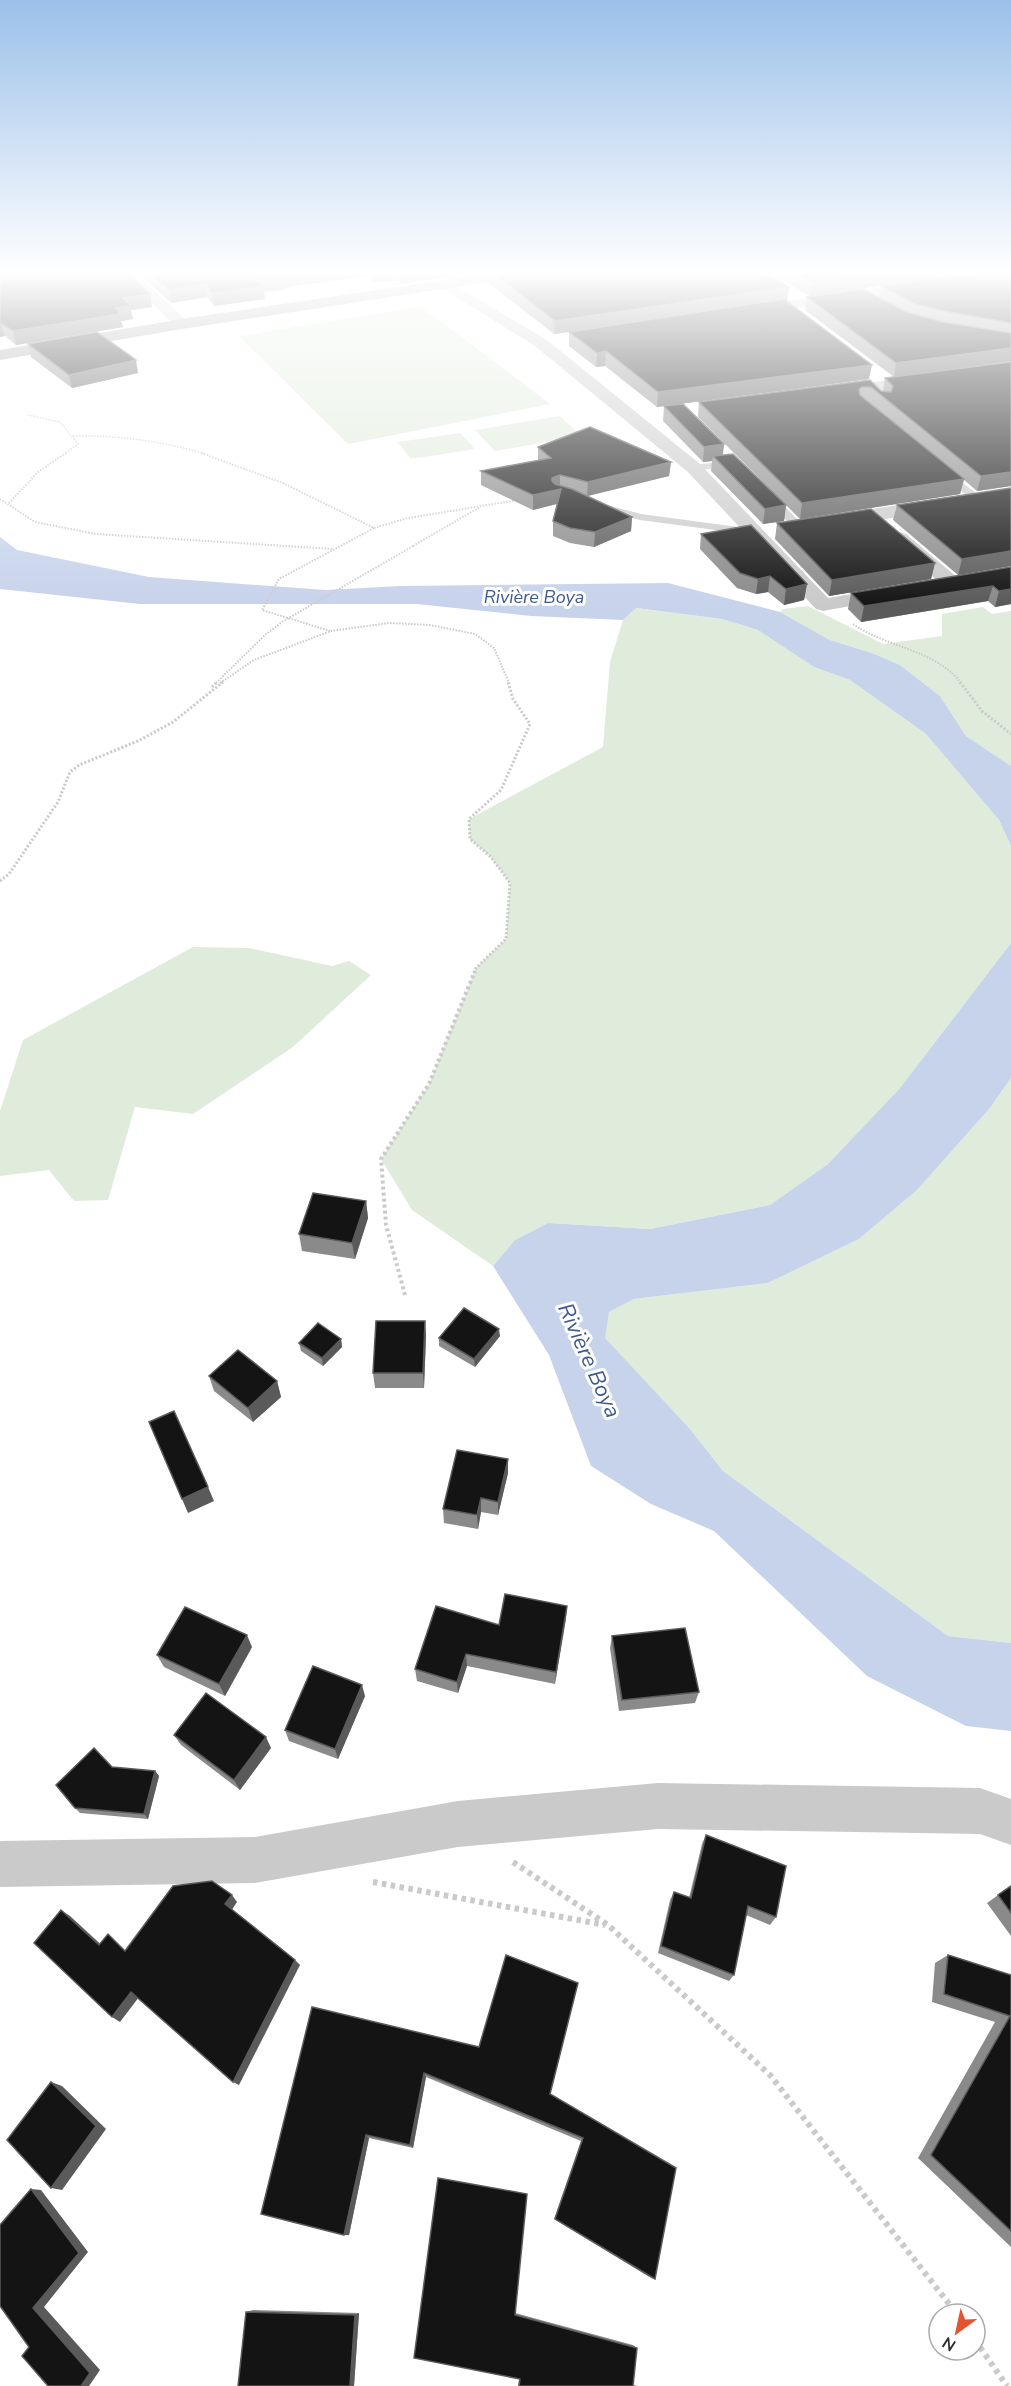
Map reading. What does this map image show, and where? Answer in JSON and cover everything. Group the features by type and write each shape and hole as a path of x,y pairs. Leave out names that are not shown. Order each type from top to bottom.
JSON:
{"street":[{"path":"590,383 694,468 823,605 976,579"},
{"path":"810,396 873,385 903,383"},
{"path":"633,418 653,416"},
{"path":"757,533 1011,494"},
{"path":"872,515 952,584"},
{"path":"0,1864 255,1860 458,1824 658,1806 980,1811 1011,1822"}],"lane":[{"path":"724,452 746,473"},
{"path":"694,468 735,463"},
{"path":"935,465 977,499"},
{"path":"756,484 798,526"},
{"path":"589,503 640,517 757,533"}],"path":[{"path":"9,503 38,472 78,444 60,422 28,415"},
{"path":"73,436 118,436 172,445 230,462 323,501 374,528"},
{"path":"0,499 35,522 96,534 334,549"},
{"path":"331,631 262,610 279,579 374,528 408,518 526,499"},
{"path":"0,881 9,874 58,802 70,772 79,765 138,741 173,722 205,694 264,635 282,622 482,505"},
{"path":"826,605 863,631 904,646 951,670 982,711 1011,734"},
{"path":"205,694 254,660 331,631 388,623 430,625 475,634 494,648 505,670 513,699 530,724 501,790 469,819 470,839 491,857 510,883 506,939 476,968 429,1084 381,1159 386,1225 405,1295"},
{"path":"458,1824 609,1925 770,2075 948,2302"},
{"path":"361,1880 609,1925"},
{"path":"987,2357 1007,2386"}],"green space":[{"path":"287,383 523,383 550,404 348,444"},
{"path":"560,416 581,436 495,451 475,430"},
{"path":"460,433 475,449 411,459 398,442"},
{"path":"808,606 883,644 942,636 942,614 983,607 992,614 1011,611 1011,766 966,736 940,696 900,665 872,653 830,640 780,612 783,609"},
{"path":"635,608 722,619 758,630 814,667 850,680 926,734 999,820 1011,846 1011,943 900,1088 828,1164 770,1205 650,1229 548,1223 515,1240 493,1266 412,1210 381,1159 429,1084 476,968 506,939 510,883 491,857 470,839 469,819 603,747 610,662 623,620"},
{"path":"193,947 249,948 332,966 349,961 371,975 293,1047 193,1114 135,1107 108,1200 74,1201 49,1170 0,1176 0,1111 23,1040"},
{"path":"1011,1078 1011,1643 948,1636 723,1471 690,1429 604,1338 609,1312 634,1299 768,1283 859,1239 917,1190 990,1108"}],"water":[{"name":"Rivière Boya","path":"0,537 17,550 149,577 325,590 401,586 668,583 780,612 830,640 872,653 900,665 940,696 966,736 1011,766 1011,846 999,820 926,734 850,680 814,667 758,630 722,619 636,608 623,620 531,616 417,604 140,604 0,589"},
{"name":"Rivière Boya","path":"1011,943 1011,1078 990,1108 917,1190 859,1239 768,1283 634,1299 609,1312 605,1338 690,1429 723,1471 948,1636 1011,1643 1011,1731 966,1726 867,1676 714,1531 651,1504 591,1466 549,1355 493,1266 515,1240 548,1223 650,1229 770,1205 828,1164 900,1088"}],"building":[{"path":"647,383 727,383 658,392"},
{"path":"844,383 873,383 881,391 891,392 893,386 890,383 1011,383 1011,472 981,476 871,387 862,387 859,389 860,395 964,479 802,503 699,402"},
{"path":"683,404 724,444 704,447 664,406"},
{"path":"590,427 671,462 588,482 560,475 552,478 555,484 572,489 632,517 595,532 570,528 553,521 561,489 533,495 481,471 551,458 538,447"},
{"path":"733,454 786,505 765,509 713,456"},
{"path":"1011,488 1011,551 962,559 897,505"},
{"path":"871,509 935,563 832,580 777,523"},
{"path":"751,525 807,584 786,589 770,576 758,579 740,573 701,534"},
{"path":"1011,567 1011,589 999,591 993,586 864,606 851,593"},
{"path":"313,1193 366,1201 352,1243 299,1234"},
{"path":"464,1308 499,1329 474,1359 439,1338"},
{"path":"376,1321 425,1321 423,1373 373,1373"},
{"path":"318,1323 341,1339 322,1358 299,1343"},
{"path":"238,1350 277,1381 248,1408 209,1376"},
{"path":"174,1411 208,1487 182,1499 149,1422"},
{"path":"457,1450 508,1459 498,1502 481,1498 477,1515 443,1509"},
{"path":"505,1594 567,1606 556,1672 466,1654 457,1682 415,1669 436,1606 499,1625"},
{"path":"185,1607 247,1635 219,1684 157,1655"},
{"path":"685,1628 699,1692 622,1700 612,1636"},
{"path":"313,1666 362,1685 335,1749 285,1730"},
{"path":"206,1693 266,1737 234,1780 174,1735"},
{"path":"94,1748 112,1767 155,1771 144,1814 75,1808 56,1785"},
{"path":"706,1835 786,1866 776,1917 748,1906 734,1975 661,1946 674,1892 691,1898"},
{"path":"212,1881 232,1895 225,1904 295,1960 233,2082 131,1992 112,2017 34,1943 61,1910 99,1945 108,1934 125,1951 173,1886"},
{"path":"1011,1886 1011,1913 998,1895"},
{"path":"506,1955 578,1983 550,2094 676,2168 655,2279 555,2219 583,2138 424,2073 410,2145 366,2135 344,2235 261,2214 312,2007 479,2047"},
{"path":"948,1955 1011,1975 1011,2231 931,2155 1010,2016 944,1994"},
{"path":"51,2082 96,2126 51,2188 7,2140"},
{"path":"438,2178 527,2194 515,2315 637,2348 633,2386 519,2386 520,2379 414,2358"},
{"path":"31,2189 79,2253 33,2308 90,2373 81,2386 48,2386 22,2356 29,2347 0,2306 0,2225"},
{"path":"246,2312 355,2315 350,2386 238,2386"}]}
